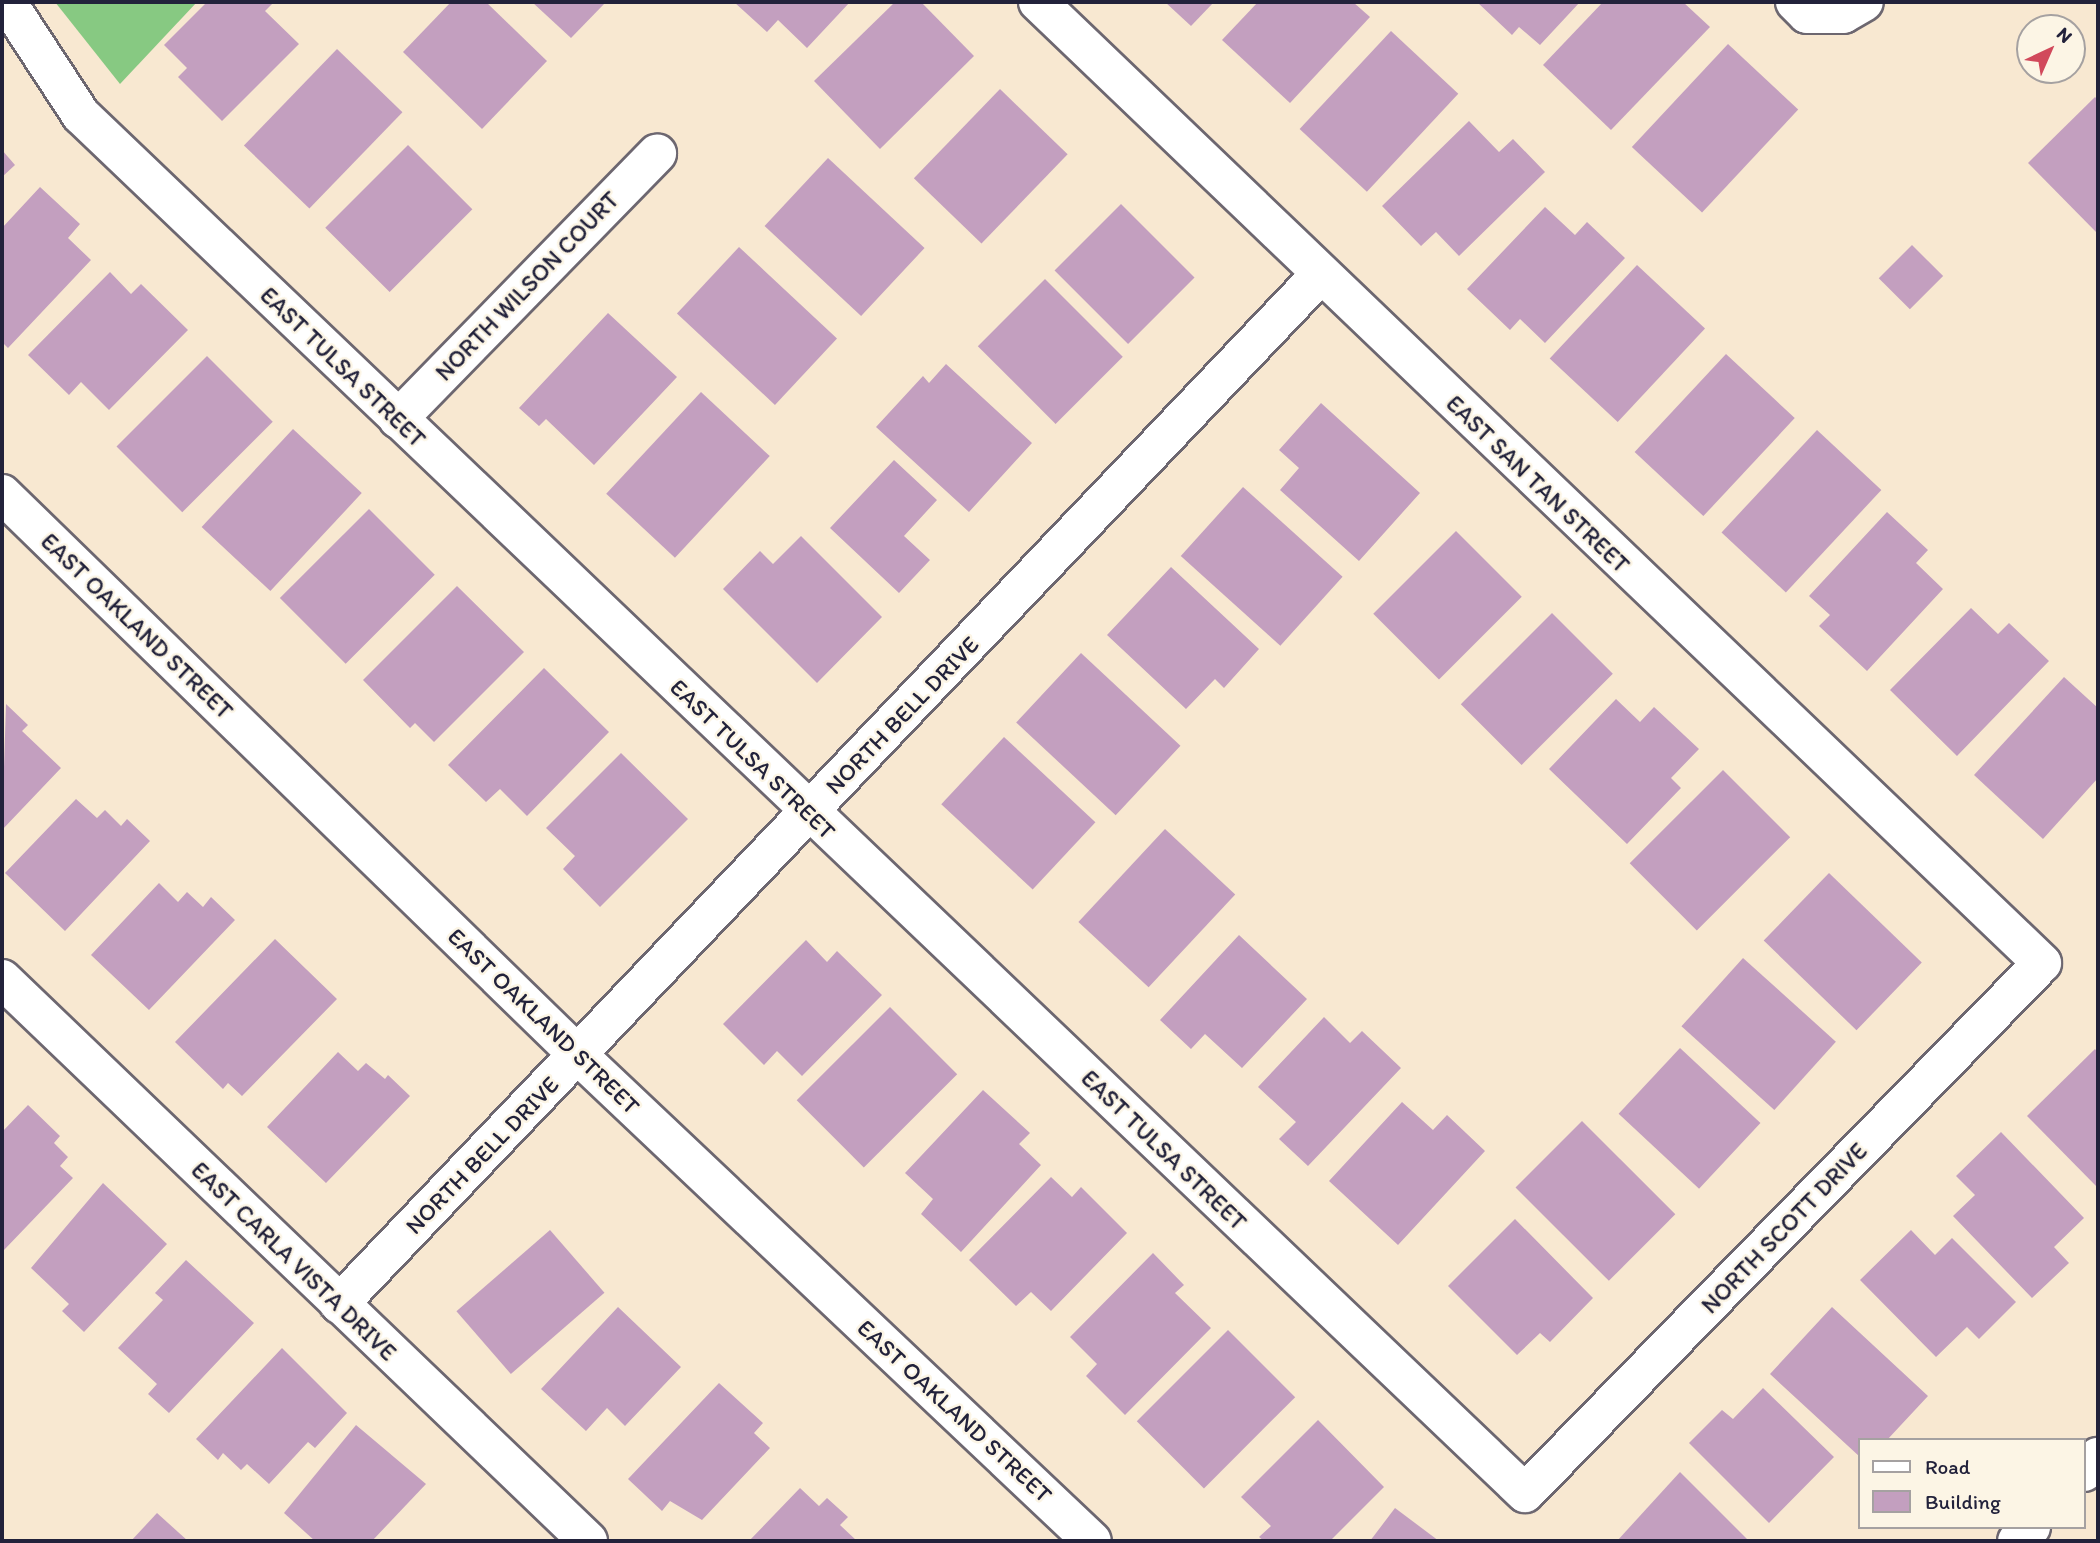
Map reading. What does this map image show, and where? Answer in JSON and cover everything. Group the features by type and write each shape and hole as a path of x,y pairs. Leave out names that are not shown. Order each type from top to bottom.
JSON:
{"street":[{"name":"EAST TULSA STREET","path":"7,2 81,115 809,813 1525,1493"},
{"name":"EAST SAN TAN STREET","path":"1038,2 1319,276 2042,963"},
{"path":"1795,2 1807,14 1843,14 1864,2"},
{"name":"NORTH WILSON COURT","path":"398,419 657,154"},
{"name":"NORTH BELL DRIVE","path":"339,1304 1319,276"},
{"name":"EAST OAKLAND STREET","path":"2,494 578,1055 1092,1541"},
{"name":"NORTH SCOTT DRIVE","path":"1525,1493 2042,963"},
{"name":"EAST CARLA VISTA DRIVE","path":"2,979 588,1541"},
{"path":"2086,1470 2098,1457"}],"green space":[{"path":"55,2 197,2 120,84"}],"building":[{"path":"207,2 274,2 265,11 299,44 222,121 178,77 187,68 164,45"},
{"path":"451,2 486,2 547,61 482,129 403,52"},
{"path":"532,2 606,2 571,38"},
{"path":"734,2 850,2 807,48 778,20 767,32"},
{"path":"895,2 921,2 974,56 880,149 814,81"},
{"path":"1165,2 1214,2 1191,26"},
{"path":"1258,2 1353,2 1370,17 1290,103 1222,40"},
{"path":"1477,2 1580,2 1540,45 1519,27 1512,35"},
{"path":"1603,2 1683,2 1710,27 1611,130 1543,65"},
{"path":"1391,31 1458,94 1367,192 1300,129"},
{"path":"1728,44 1798,109 1702,213 1632,147"},
{"path":"337,49 402,112 309,209 244,145"},
{"path":"1000,89 1068,154 981,243 914,178"},
{"path":"2095,97 2098,100 2098,234 2028,163"},
{"path":"1469,121 1499,152 1513,139 1545,172 1459,256 1436,232 1421,246 1382,206"},
{"path":"408,145 472,209 390,292 325,228"},
{"path":"2,150 15,165 2,177"},
{"path":"828,158 925,248 861,316 765,226"},
{"path":"40,187 80,224 68,238 91,260 8,348 2,342 2,228"},
{"path":"1121,204 1195,278 1128,344 1055,270"},
{"path":"1545,207 1575,235 1587,222 1625,258 1545,343 1520,319 1510,330 1467,289"},
{"path":"1912,245 1943,276 1910,309 1879,278"},
{"path":"739,247 837,338 775,405 677,314"},
{"path":"1637,265 1705,328 1618,422 1550,359"},
{"path":"110,272 131,294 141,284 188,330 109,410 81,382 69,395 28,355"},
{"path":"1045,279 1123,357 1056,424 978,346"},
{"path":"608,313 677,377 594,465 546,419 539,426 519,408"},
{"path":"1726,354 1795,418 1703,516 1635,452"},
{"path":"207,356 273,422 182,512 116,447"},
{"path":"946,364 1032,443 969,512 876,427 923,376 929,383"},
{"path":"701,392 770,456 675,558 606,494"},
{"path":"1321,403 1420,493 1359,561 1280,490 1299,468 1279,450"},
{"path":"293,429 362,493 270,591 202,527"},
{"path":"1817,430 1881,490 1786,592 1722,532"},
{"path":"894,460 937,500 904,536 930,560 899,593 830,528"},
{"path":"1243,487 1343,577 1280,646 1181,556"},
{"path":"369,509 435,575 346,664 280,598"},
{"path":"1887,512 1928,550 1916,563 1943,589 1867,671 1819,626 1830,615 1809,596"},
{"path":"1456,531 1522,597 1439,679 1373,614"},
{"path":"801,536 882,617 817,683 723,589 760,551 773,564"},
{"path":"1171,567 1259,649 1224,688 1215,679 1186,709 1107,635"},
{"path":"457,586 524,652 434,742 415,723 410,728 363,680"},
{"path":"1971,608 1998,634 2009,623 2049,661 1957,756 1890,690"},
{"path":"1552,613 1613,674 1522,765 1461,704"},
{"path":"1081,653 1180,746 1116,815 1016,722"},
{"path":"544,668 609,732 527,816 500,789 486,802 448,765"},
{"path":"2064,677 2098,708 2098,778 2043,839 1974,775"},
{"path":"1616,699 1640,722 1654,707 1699,749 1671,778 1681,788 1627,844 1549,769"},
{"path":"6,704 28,725 22,731 61,768 2,830"},
{"path":"1004,737 1095,822 1033,890 941,804"},
{"path":"621,753 688,819 600,907 563,869 575,856 546,828"},
{"path":"1723,770 1790,837 1697,931 1630,863"},
{"path":"76,799 97,818 105,810 121,826 127,819 150,841 65,931 5,873"},
{"path":"1165,829 1235,894 1149,987 1078,922"},
{"path":"1829,873 1922,963 1856,1030 1764,941"},
{"path":"159,883 178,902 187,892 203,907 211,897 235,920 149,1010 91,955"},
{"path":"1239,935 1307,999 1242,1068 1205,1034 1191,1049 1160,1020"},
{"path":"275,939 337,999 242,1096 228,1083 223,1089 175,1042"},
{"path":"806,940 827,962 837,951 882,995 802,1076 777,1051 764,1065 723,1024"},
{"path":"1743,958 1836,1042 1774,1110 1681,1026"},
{"path":"890,1007 957,1074 864,1168 797,1100"},
{"path":"1324,1017 1350,1043 1362,1031 1401,1068 1308,1166 1279,1139 1296,1122 1258,1087"},
{"path":"1680,1048 1760,1123 1699,1189 1619,1114"},
{"path":"2095,1049 2098,1053 2098,1188 2027,1116"},
{"path":"338,1052 358,1071 366,1063 385,1079 388,1075 410,1096 326,1183 267,1127"},
{"path":"983,1090 1030,1133 1019,1144 1041,1165 961,1252 921,1214 933,1199 905,1173"},
{"path":"1402,1102 1433,1130 1447,1115 1485,1151 1398,1245 1329,1181"},
{"path":"28,1105 60,1136 54,1143 68,1157 60,1166 73,1178 4,1250 2,1132"},
{"path":"1582,1121 1675,1214 1609,1281 1516,1187"},
{"path":"2001,1132 2084,1218 2054,1247 2069,1263 2032,1298 1953,1216 1975,1195 1956,1176"},
{"path":"1051,1177 1072,1197 1081,1187 1127,1233 1051,1311 1031,1292 1016,1306 969,1260"},
{"path":"103,1183 167,1244 84,1332 62,1311 69,1304 31,1268"},
{"path":"1515,1219 1593,1298 1550,1342 1540,1333 1517,1355 1448,1286"},
{"path":"550,1230 604,1293 511,1374 456,1311"},
{"path":"1911,1230 1935,1255 1952,1238 2016,1302 1979,1339 1967,1327 1936,1357 1860,1280"},
{"path":"1153,1253 1184,1285 1175,1293 1211,1328 1125,1415 1086,1376 1097,1364 1070,1337"},
{"path":"186,1260 254,1323 169,1413 148,1394 157,1384 118,1348 163,1300 155,1293"},
{"path":"618,1307 681,1367 625,1426 607,1408 586,1431 541,1389"},
{"path":"1832,1307 1928,1396 1889,1438 1858,1438 1858,1455 1770,1374"},
{"path":"1228,1330 1295,1397 1204,1488 1137,1421"},
{"path":"282,1348 347,1413 315,1448 308,1442 269,1484 247,1464 241,1470 223,1453 218,1460 196,1439"},
{"path":"719,1383 763,1423 754,1433 770,1448 702,1520 670,1501 662,1511 628,1479"},
{"path":"1763,1388 1834,1457 1769,1523 1689,1443 1722,1410 1733,1419"},
{"path":"1318,1420 1384,1487 1330,1541 1264,1541 1259,1537 1271,1526 1241,1497"},
{"path":"356,1425 426,1484 372,1541 315,1541 284,1513"},
{"path":"1680,1472 1749,1541 1617,1541"},
{"path":"800,1488 819,1506 827,1498 848,1517 840,1525 857,1541 749,1541"},
{"path":"1395,1508 1439,1541 1370,1541"},
{"path":"157,1513 188,1541 131,1541"}]}
